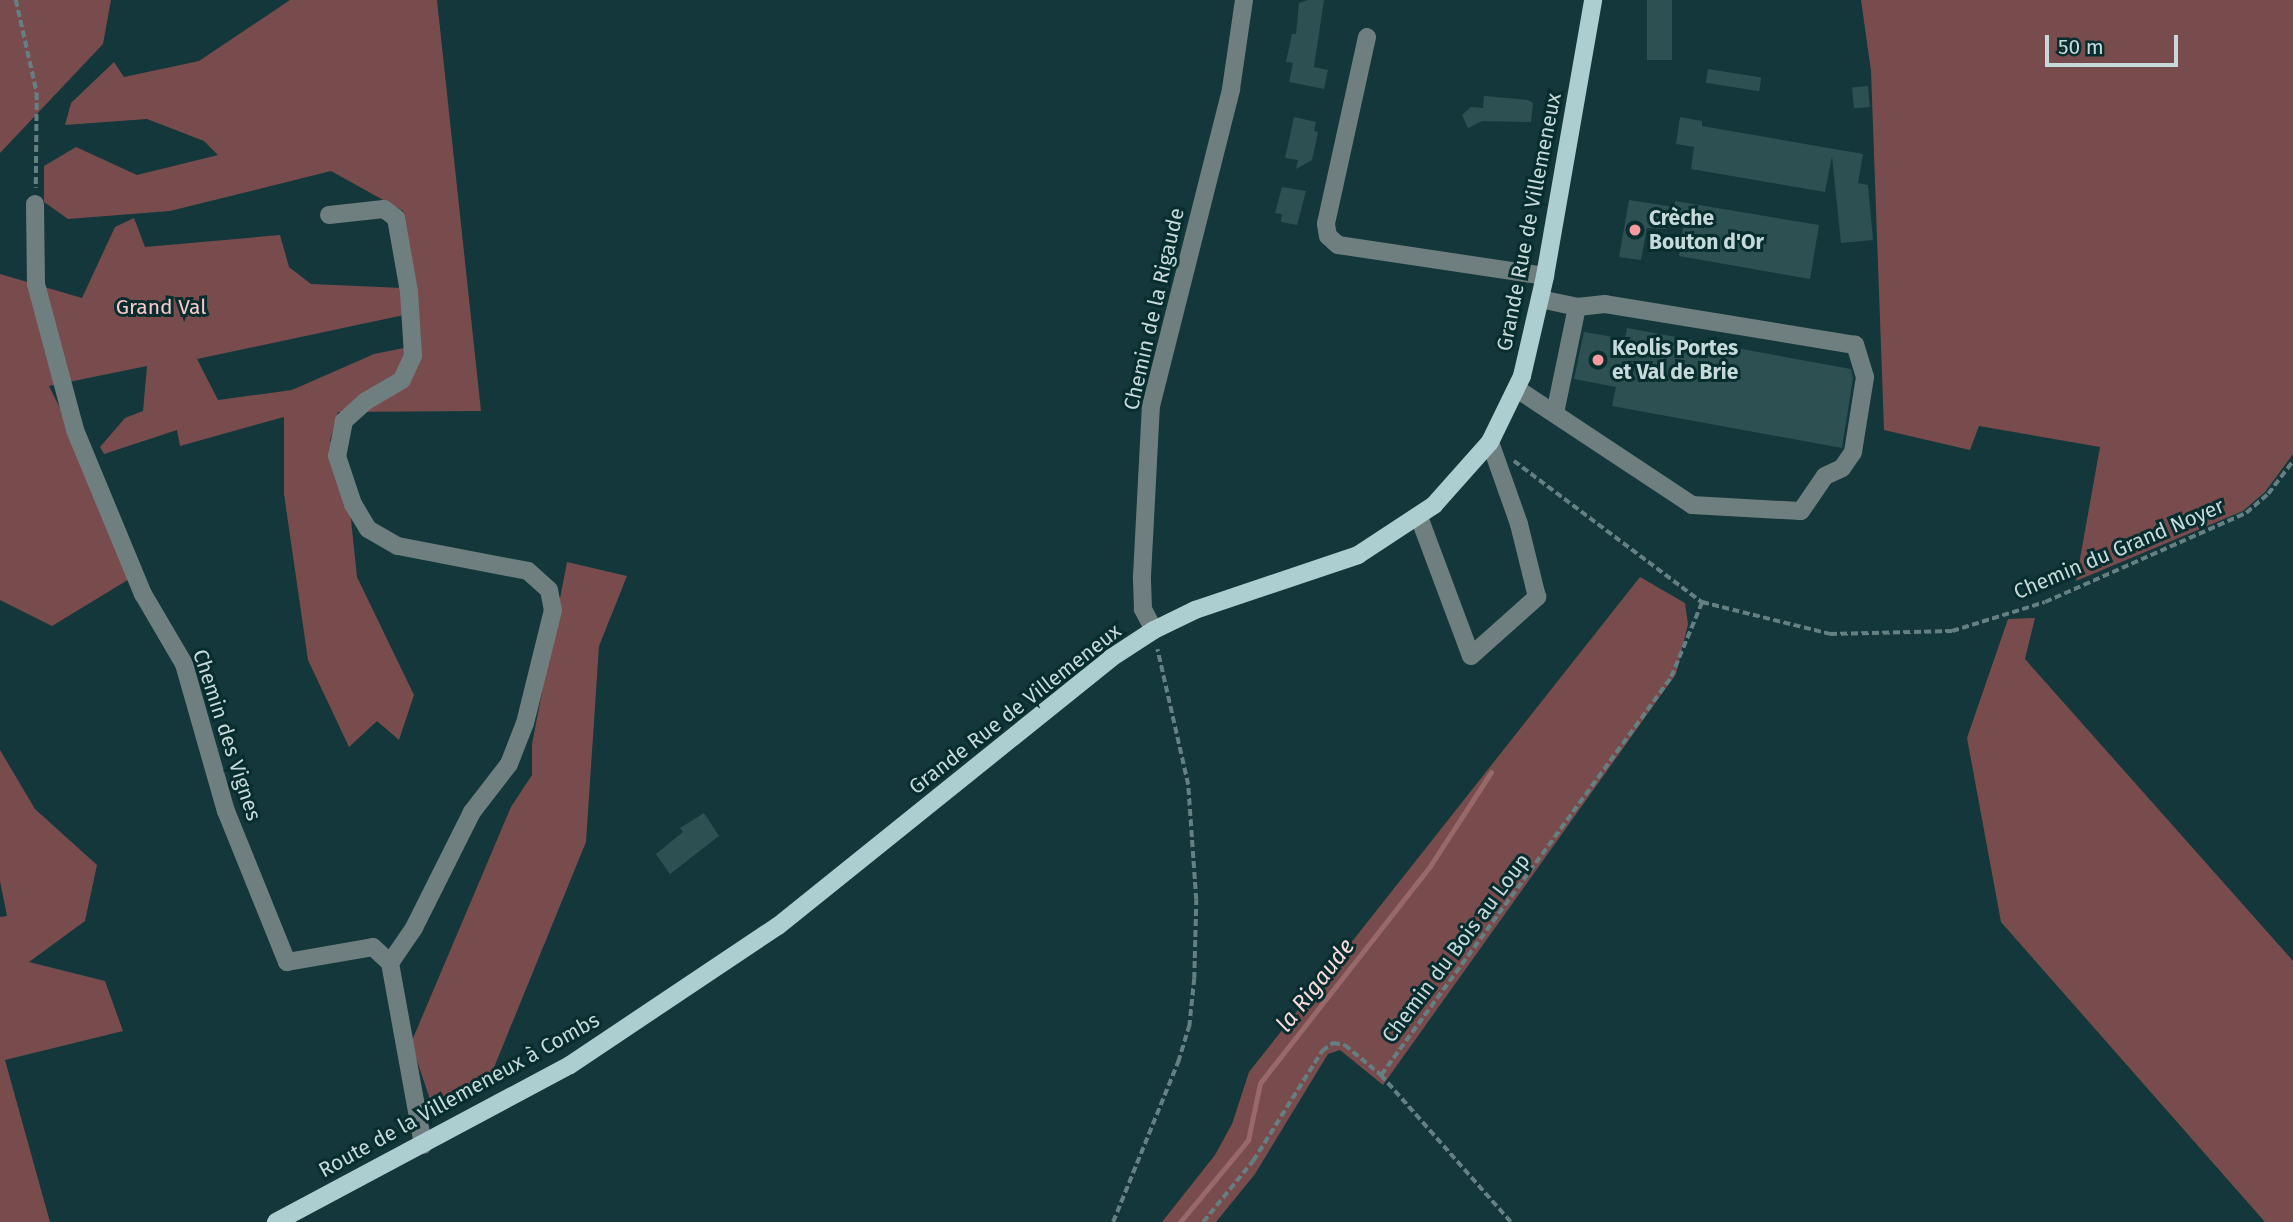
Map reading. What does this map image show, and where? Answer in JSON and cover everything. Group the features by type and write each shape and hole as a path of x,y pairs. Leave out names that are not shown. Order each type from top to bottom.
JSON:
{"main road":[{"name":"Grande Rue de Villemeneux","path":"662,1004 778,926 1111,658 1154,629 1195,610 1358,555 1419,517 1490,442 1517,389 1540,299 1593,0"},
{"name":"Route de la Villemeneux à Combs","path":"276,1222 570,1065 662,1004"}],"street":[{"name":"Chemin de la Rigaude","path":"1154,629 1143,609 1142,576 1151,406 1231,89 1244,0"},
{"path":"1367,37 1326,224 1328,236 1338,245 1545,276"},
{"name":"Chemin des Vignes","path":"35,204 36,284 75,430 143,594 184,664 226,811 287,962 373,947 390,963"},
{"path":"329,215 384,209 396,218 409,292 413,356 402,380 366,401 344,421 337,456 353,504 368,529 398,546 528,571 549,590 553,610 525,723 509,764 472,812 414,928 390,963 423,1145"},
{"path":"1517,389 1692,505 1801,512 1825,476 1842,468 1853,452 1861,425 1865,377 1855,345 1605,304 1577,307 1540,299"},
{"path":"1555,414 1577,307"},
{"path":"1419,517 1471,656 1536,597 1519,524 1490,442"}],"path":[{"path":"16,0 37,93 35,204"},
{"name":"Chemin du Grand Noyer","path":"1490,442 1702,602 1830,634 1952,631 2045,602 2246,513 2269,494 2293,461"},
{"name":"Chemin du Bois au Loup","path":"1203,1222 1253,1161 1322,1051 1333,1043 1345,1045 1381,1074 1671,677 1702,602"},
{"path":"1113,1222 1178,1062 1189,1027 1194,979 1196,900 1188,785 1154,629"},
{"path":"1381,1074 1511,1222"}],"green space":[{"path":"0,0 111,0 103,44 0,153"},
{"name":"Grand Val","path":"290,0 437,0 481,411 338,412 330,441 344,452 357,577 414,695 399,740 377,721 349,747 308,660 284,494 284,417 180,446 177,430 104,454 100,447 125,418 143,411 147,366 49,386 95,478 131,578 52,626 0,600 0,274 82,298 115,227 134,218 145,247 280,235 289,267 311,284 403,288 404,315 197,359 218,400 292,390 374,354 419,345 403,211 331,171 170,211 68,219 44,202 44,166 76,147 137,175 218,155 204,141 147,119 65,125 71,103 114,62 124,77 199,61"},
{"path":"1861,0 2293,0 2293,454 2265,492 2243,511 2076,581 2100,447 1979,426 1970,450 1884,430 1871,71"},
{"path":"567,562 627,576 599,646 586,842 486,1087 435,1114 411,1043 511,807 532,775 532,744"},
{"path":"1640,577 1685,603 1688,624 1676,674 1383,1085 1340,1050 1328,1054 1255,1174 1216,1222 1162,1222 1215,1155 1232,1124 1249,1072"},
{"path":"2035,618 2025,659 2293,961 2293,1222 2265,1222 2001,922 1967,738 2008,619"},
{"path":"0,750 35,809 97,865 85,921 29,962 105,981 123,1031 5,1060 50,1222 0,1222 0,917 7,916 0,881"}],"building":[{"path":"1324,0 1314,67 1328,70 1324,89 1289,82 1293,63 1286,62 1292,34 1296,34 1299,3"},
{"path":"1647,0 1672,0 1672,60 1647,60"},
{"path":"1708,69 1761,77 1759,91 1706,83"},
{"path":"1868,86 1870,107 1854,108 1852,87"},
{"path":"1484,96 1528,100 1533,103 1531,122 1482,121 1468,128 1462,115 1471,107 1483,108"},
{"path":"1294,117 1316,122 1314,131 1318,132 1312,160 1296,169 1298,160 1285,158"},
{"path":"1680,117 1702,121 1702,126 1863,154 1858,183 1868,185 1873,240 1841,243 1832,156 1825,192 1691,169 1694,147 1676,144"},
{"path":"1282,187 1306,191 1297,225 1281,222 1282,214 1275,213"},
{"path":"1629,200 1674,207 1675,201 1819,225 1810,279 1679,256 1684,221 1665,229 1647,228 1641,260 1619,257"},
{"path":"1627,328 1851,369 1853,378 1842,448 1612,406 1616,387 1574,379 1584,332 1625,339"},
{"path":"704,813 719,836 670,874 656,854 683,832 680,828"}],"waterway":[{"name":"la Rigaude","path":"1180,1222 1248,1140 1260,1083 1430,866 1491,772"}],"place":[{"name":"Crèche Bouton d'Or","path":"1635,230"},
{"name":"Keolis Portes et Val de Brie","path":"1598,360"}]}
